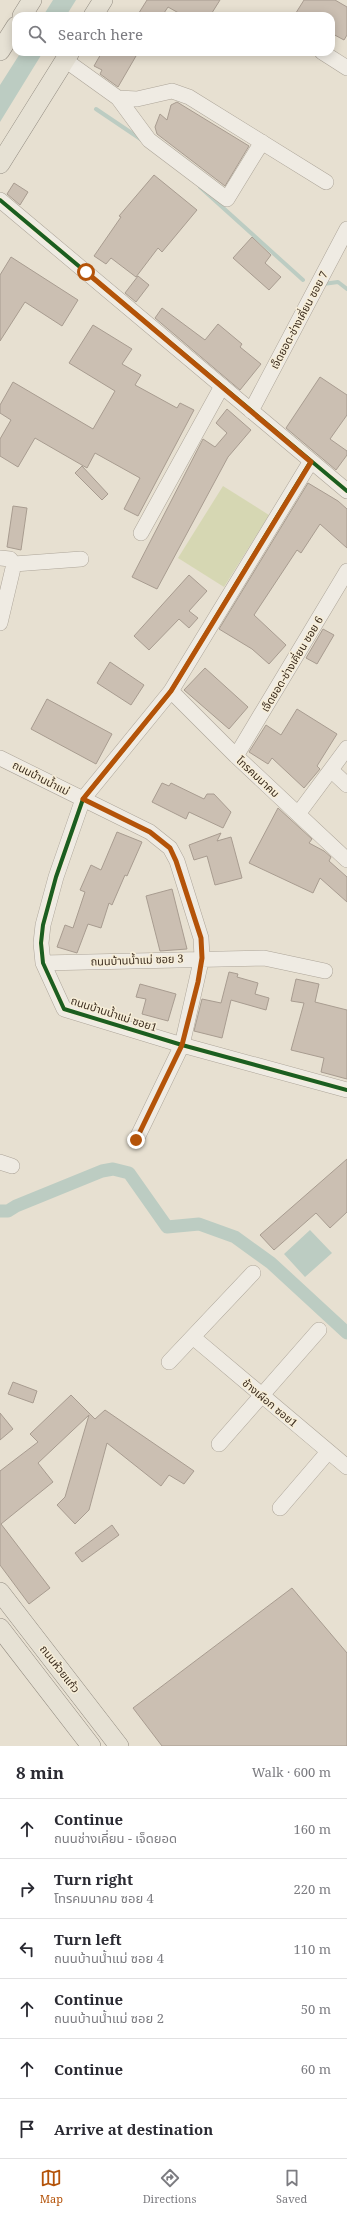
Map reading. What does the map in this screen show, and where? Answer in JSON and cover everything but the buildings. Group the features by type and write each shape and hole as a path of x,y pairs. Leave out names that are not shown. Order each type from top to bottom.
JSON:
{"main road":[{"path":"24,12 32,0"},
{"path":"95,12 102,0"},
{"path":"0,51 12,32"},
{"path":"0,164 68,56"},
{"name":"ถนนห้วยแก้ว","path":"0,1592 119,1746"},
{"name":"ถนนห้วยแก้ว","path":"0,1628 91,1746"}],"street":[{"path":"68,56 118,98 149,140 227,199 262,142"},
{"path":"328,56 347,68"},
{"path":"118,98 137,99 172,91 189,97 326,182"},
{"path":"0,200 347,491"},
{"name":"เจ็ดยอด-ช่างเคี่ยน ซอย 7","path":"251,411 347,229"},
{"path":"141,534 222,386"},
{"path":"83,799 171,691 311,462"},
{"path":"0,623 7,561 81,559"},
{"name":"เจ็ดยอด-ช่างเคี่ยน ซอย 6","path":"236,756 347,571"},
{"name":"โทรคมนาคม","path":"171,691 236,756 347,860"},
{"path":"298,814 347,748"},
{"name":"ถนนบ้านน้ำแม่","path":"0,758 150,832 170,848 176,861 201,938 202,958 182,1045 136,1140"},
{"path":"331,770 347,785"},
{"name":"ถนนบ้านน้ำแม่ ซอย1","path":"83,799 43,925 41,943 43,962 64,1009 182,1045 347,1090"},
{"name":"ถนนบ้านน้ำแม่ ซอย 3","path":"43,962 264,958 325,971"},
{"path":"169,1362 194,1338 253,1273"},
{"path":"220,1444 318,1330"},
{"name":"ช้างเผือก ซอย1","path":"194,1338 347,1468"},
{"path":"280,1508 328,1452"}],"green space":[{"path":"223,486 269,515 224,587 178,558"}],"shaded area":[{"path":"53,0 76,0 68,12 46,12"},
{"path":"18,56 41,56 0,122 0,85"},
{"path":"310,1230 332,1253 305,1277 284,1254"}],"waterway":[{"path":"96,109 142,140"},
{"path":"200,187 303,280"},
{"path":"323,284 338,282 347,289"},
{"path":"0,1211 8,1211 16,1206 102,1171 113,1169 129,1173 167,1227 199,1224 235,1237 271,1263 347,1333"}],"cycle path":[{"path":"0,200 347,491"},
{"path":"311,461 171,691 83,799 56,877 43,925 41,943 43,963 64,1009 182,1045 347,1090"}],"route":[{"path":"86,272 311,462 171,691 83,799 150,832 161,839 170,848 176,861 201,938 202,958 198,982 182,1045 136,1140"}]}
